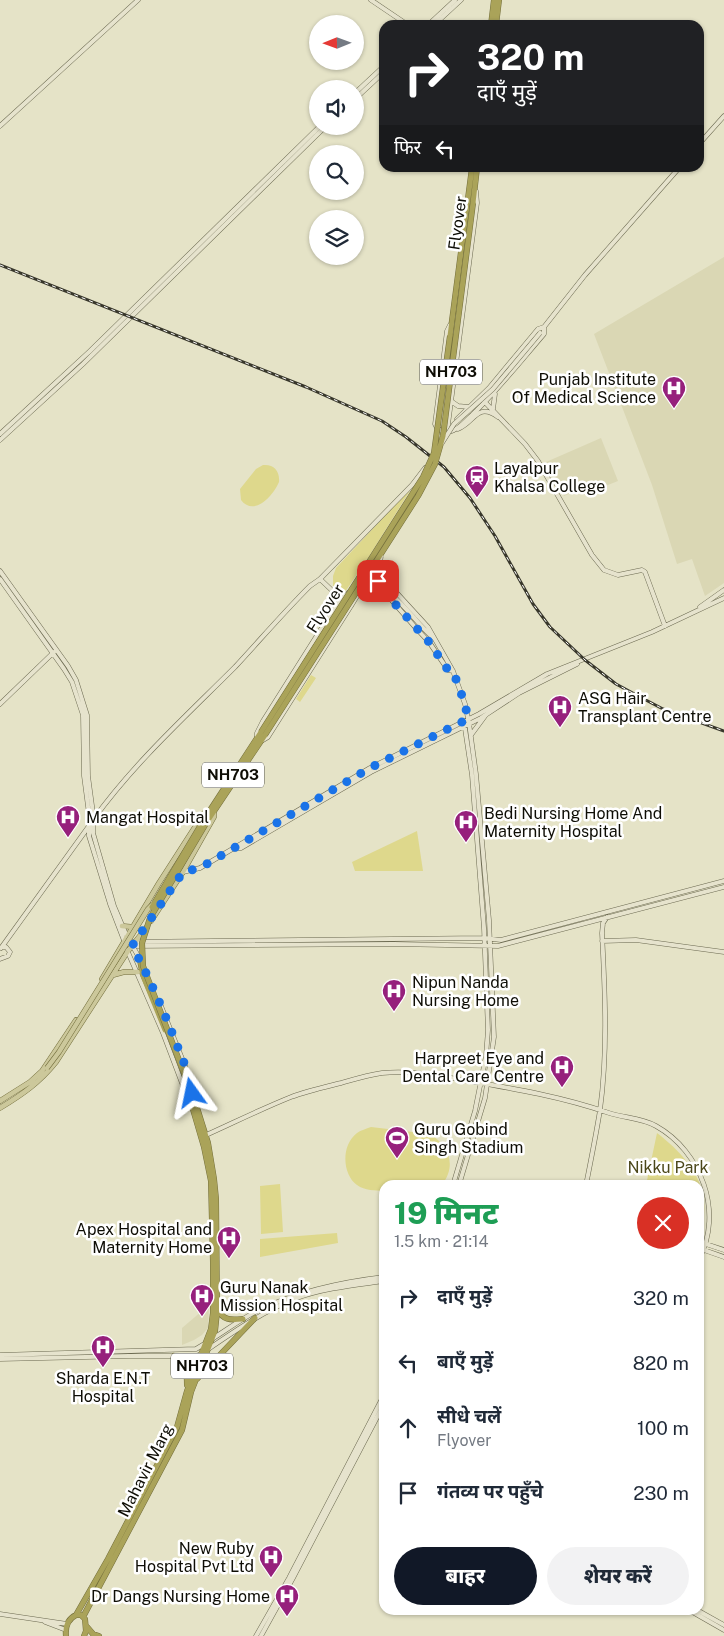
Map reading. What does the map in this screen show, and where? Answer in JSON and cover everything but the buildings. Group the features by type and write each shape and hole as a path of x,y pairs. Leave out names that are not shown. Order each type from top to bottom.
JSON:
{"highway":[{"path":"492,20 495,0"},
{"path":"495,0 496,20"},
{"name":"NH703","path":"451,322 471,172"},
{"name":"NH703","path":"475,184 476,172"},
{"name":"Flyover","path":"261,736 430,476 441,445 475,184"},
{"name":"Flyover","path":"261,736 424,478 434,452 451,322"},
{"name":"NH703","path":"190,1092 140,967 139,945 154,903 261,736"},
{"name":"NH703","path":"190,1092 179,1056 146,975 142,948 143,935 150,918 207,819"},
{"name":"Mahavir Marg","path":"84,1616 182,1430 191,1392 215,1331 217,1308 216,1199 212,1161 190,1092"},
{"name":"Mahavir Marg","path":"76,1615 108,1559 177,1427 187,1391 211,1329 213,1313 212,1199 211,1181 203,1137"},
{"path":"217,1308 225,1319 229,1321 243,1319"},
{"path":"195,1381 255,1318"},
{"path":"174,1356 185,1365 187,1391"},
{"path":"76,1615 84,1616 86,1626 84,1636"},
{"name":"NH703","path":"67,1624 76,1615"},
{"path":"66,1635 67,1624"},
{"path":"86,1626 93,1634 99,1636"}],"main road":[{"path":"0,1108 31,1089 44,1078 56,1062 128,951 130,942 134,927 159,883 204,813 212,812 214,817 183,872 130,942 42,1072"},
{"path":"0,1101 30,1082 47,1068 148,909 154,903"},
{"path":"122,926 134,927"},
{"path":"113,974 138,972"}],"street":[{"path":"0,126 138,0"},
{"path":"371,0 401,20"},
{"path":"433,20 455,0"},
{"path":"439,20 461,0"},
{"path":"364,85 379,71"},
{"path":"364,91 379,77"},
{"path":"704,138 724,116"},
{"path":"0,434 90,351 311,135"},
{"path":"0,440 82,364 317,135"},
{"path":"447,432 452,424 470,407 538,330 544,327 585,275 675,172"},
{"path":"447,432 477,203 475,184"},
{"path":"451,322 447,331 435,424 441,431 447,432 461,428 476,415 486,411 504,421"},
{"path":"456,429 496,392 544,334 544,327"},
{"name":"Flyover","path":"441,445 454,424 493,389 544,327"},
{"path":"493,409 496,392"},
{"path":"480,396 525,444 538,461 592,555 604,570 618,575 638,570 645,572 665,626"},
{"path":"451,401 458,406 470,407"},
{"name":"Flyover","path":"10,936 107,802 162,738 235,667 293,603 320,579 412,485 429,465"},
{"name":"Flyover","path":"382,552 378,574 381,588 429,642 448,670 453,671"},
{"path":"0,571 54,651 72,682 79,699 83,715 84,776 89,836 110,904 130,942 145,969 188,1071 193,1090 190,1092 186,1092 128,951 130,942 122,926 92,833 93,821 88,776 87,715 76,680 54,651 0,579"},
{"path":"320,579 351,606"},
{"path":"434,638 423,629 385,588 371,585 366,586 351,606 268,736 261,736 257,733 341,599 351,590 366,582 383,582 395,591 428,627 453,671 465,704 467,723 485,944 488,1030 486,1056 474,1119 455,1180"},
{"path":"698,609 724,592"},
{"path":"183,872 200,868 233,850 241,848 370,772 486,714 519,693 579,663 724,598"},
{"path":"0,704 54,651"},
{"path":"467,723 547,674 571,664 579,663"},
{"path":"471,736 486,714"},
{"path":"461,1180 477,1128 487,1084 494,1037 491,945 476,774 471,736 467,723"},
{"path":"130,942 484,938 501,940 724,881"},
{"path":"130,942 502,945 724,887"},
{"path":"587,1180 600,1109 605,1015 602,933 603,923 607,917"},
{"path":"593,921 597,922 602,933"},
{"path":"6,947 10,936"},
{"path":"0,948 10,936"},
{"path":"602,941 636,940 724,952"},
{"path":"0,948 6,947"},
{"path":"0,959 9,954 10,951 6,947"},
{"path":"203,1137 290,1098 366,1076 389,1073 422,1074 542,1094 654,1124 672,1136 685,1148 703,1180"},
{"path":"704,1182 708,1193 710,1224 704,1250 724,1257"},
{"path":"706,1244 724,1250"},
{"path":"0,1355 196,1349 260,1310 303,1293 333,1285 379,1278"},
{"path":"0,1359 202,1354 255,1318 298,1298 340,1288 379,1282"},
{"path":"256,1636 298,1561 379,1404"},
{"path":"261,1636 318,1532 379,1414"},
{"path":"0,1614 67,1624"},
{"path":"704,1614 724,1625"},
{"path":"698,1615 724,1630"},
{"path":"39,1619 66,1635"}],"shaded area":[{"name":"Punjab Institute Of Medical Science","path":"724,257 724,583 705,596 692,559 677,564 652,485 594,334"},
{"path":"601,438 618,481 598,489 595,483 564,496 546,462"},
{"name":"Guru Nanak Mission Hospital","path":"209,1305 208,1328 202,1335 182,1345 182,1328"}],"green space":[{"path":"263,465 276,469 279,482 263,503 252,506 246,505 241,500 240,489 256,469"},
{"path":"413,486 343,595 333,586 333,576 336,568"},
{"path":"311,675 316,678 300,702 296,699"},
{"path":"417,831 423,871 355,871 352,862"},
{"name":"Guru Gobind Singh Stadium","path":"371,1127 430,1134 442,1144 449,1156 450,1163 447,1178 446,1180 379,1180 379,1190 360,1187 348,1174 345,1159 348,1145 352,1138 362,1130"},
{"name":"Nikku Park","path":"657,1133 688,1163 698,1180 647,1180"},
{"path":"280,1184 283,1232 261,1234 260,1186"},
{"path":"337,1233 338,1243 260,1257 260,1239"}],"railway":[{"path":"0,265 306,387 382,421 444,467 470,498 495,536 533,604 550,627 585,660 616,684 663,709 724,731"}],"place":[{"name":"Punjab Institute Of Medical Science","path":"674,409"},
{"name":"Layalpur Khalsa College","path":"477,498"},
{"name":"ASG Hair Transplant Centre","path":"560,728"},
{"name":"Mangat Hospital","path":"68,838"},
{"name":"Bedi Nursing Home And Maternity Hospital","path":"466,843"},
{"name":"Nipun Nanda Nursing Home","path":"394,1012"},
{"name":"Harpreet Eye and Dental Care Centre","path":"562,1088"},
{"name":"Guru Gobind Singh Stadium","path":"397,1159"},
{"name":"Apex Hospital and Maternity Home","path":"229,1259"},
{"name":"Guru Nanak Mission Hospital","path":"202,1317"},
{"name":"Sharda E.N.T Hospital","path":"103,1368"},
{"name":"New Ruby Hospital Pvt Ltd","path":"271,1578"},
{"name":"Dr Dangs Nursing Home","path":"287,1617"}],"route":[{"path":"192,1093 193,1090 188,1071 145,969 132,946 183,872 200,868 370,768 468,719 465,704 453,671 448,670 429,642 381,588 378,581"}]}
